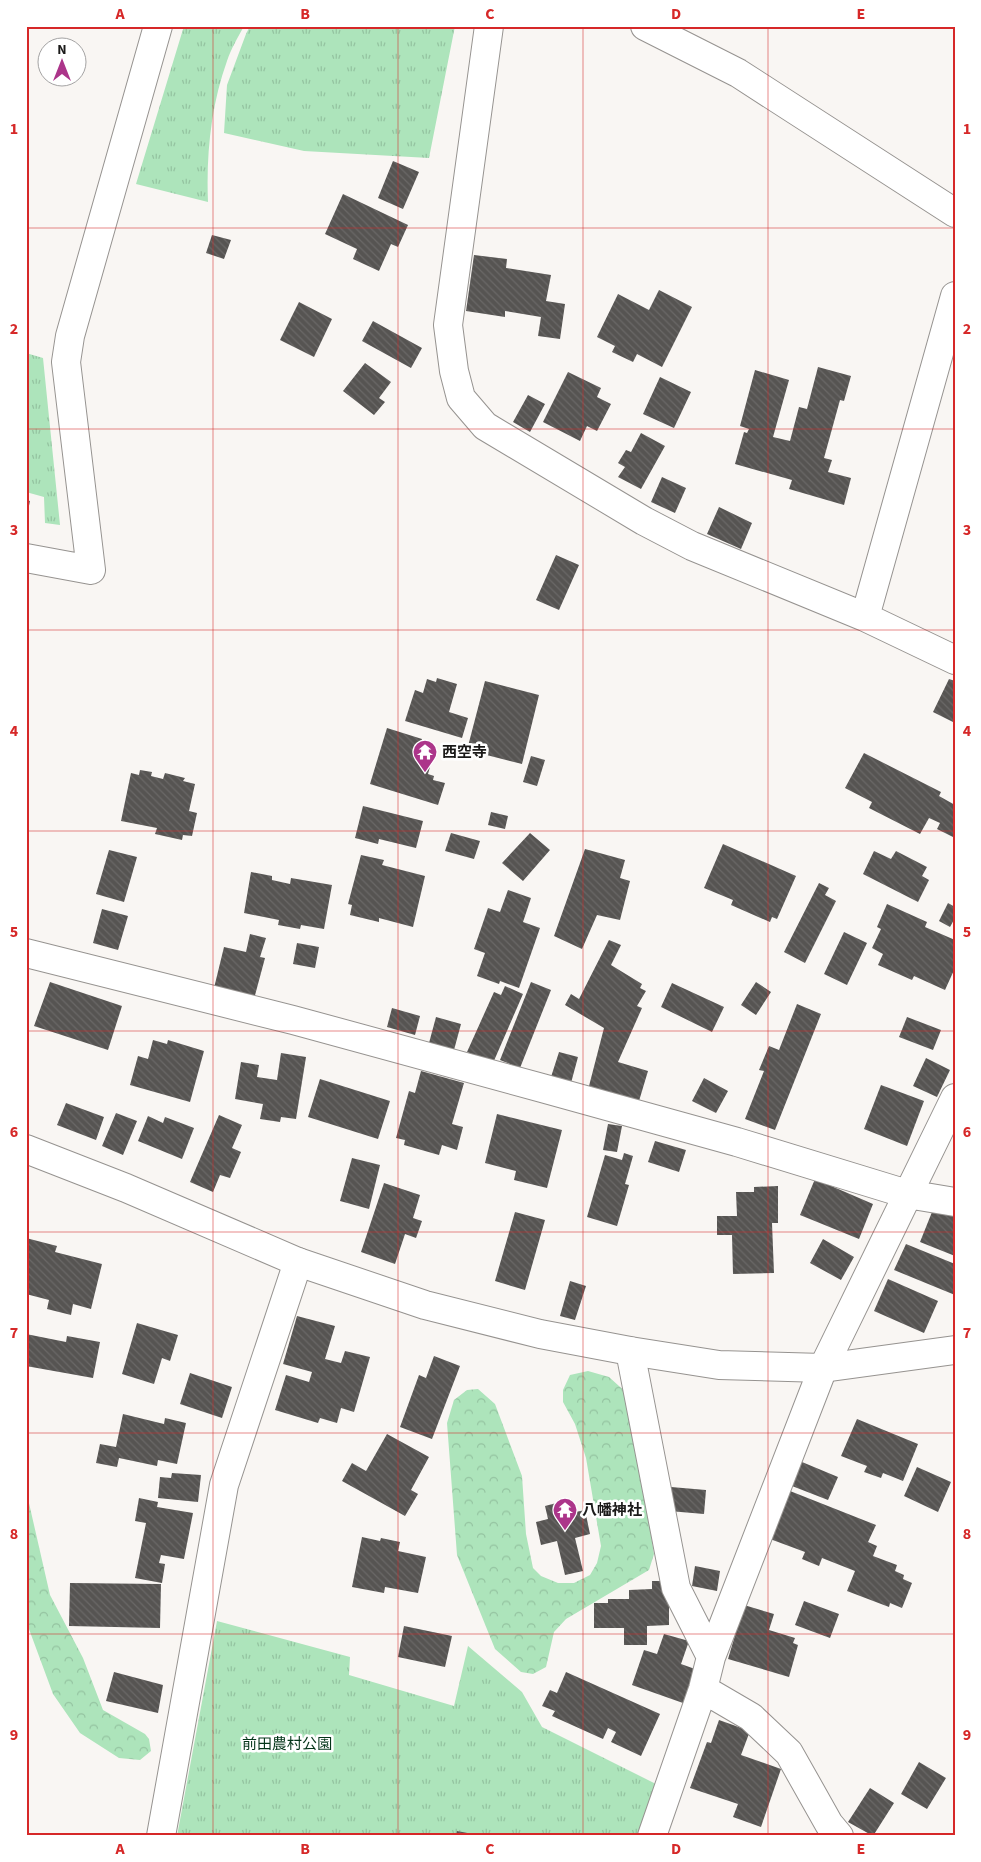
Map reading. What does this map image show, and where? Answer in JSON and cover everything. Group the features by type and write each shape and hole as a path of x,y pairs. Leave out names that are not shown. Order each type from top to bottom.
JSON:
{"street":[{"path":"26,558 91,570 66,362 70,336 158,26"},
{"path":"489,26 448,325 454,371 461,398 485,426 644,521 692,546 866,617 955,660"},
{"path":"644,26 738,73 955,212"},
{"path":"866,617 955,296"},
{"path":"26,953 294,1020 551,1090 737,1142 907,1194 955,1202"},
{"path":"652,1836 703,1688 711,1657 823,1368 955,1098"},
{"path":"26,1149 126,1188 298,1262 425,1305 540,1334 719,1365 823,1368 955,1350"},
{"path":"161,1836 224,1485 298,1262"},
{"path":"630,1351 676,1588 711,1657"},
{"path":"703,1688 751,1717 788,1753 829,1824 839,1836"}],"green space":[{"path":"184,26 244,26 229,57 213,113 209,148 208,202 136,184"},
{"path":"250,26 455,26 429,158 304,151 224,133 227,85"},
{"path":"26,353 43,358 60,525 45,523 44,497 26,492"},
{"path":"588,1371 609,1377 629,1395 654,1554 649,1570 566,1619 554,1632 546,1667 533,1674 521,1672 495,1649 457,1555 447,1423 454,1400 467,1390 478,1389 495,1404 522,1476 526,1534 533,1568 541,1576 558,1583 574,1583 590,1575 597,1563 601,1546 586,1458 575,1424 563,1402 563,1390 570,1375"},
{"path":"26,1490 50,1595 83,1658 103,1710 145,1734 149,1739 151,1751 140,1760 119,1758 80,1733 53,1694 26,1621"},
{"name":"前田農村公園","path":"217,1621 350,1657 349,1675 454,1706 468,1646 522,1692 542,1727 662,1787 643,1836 177,1836"}],"building":[{"path":"393,161 419,172 403,209 378,198"},
{"path":"343,194 408,225 398,247 391,244 379,271 353,259 357,249 325,234"},
{"path":"212,235 231,240 224,259 206,253"},
{"path":"474,255 507,259 506,268 551,275 546,301 565,304 560,339 538,336 541,317 505,311 505,317 466,311"},
{"path":"659,290 692,307 662,367 637,354 633,362 612,352 615,346 597,337 618,294 649,310"},
{"path":"299,302 332,319 314,357 280,340"},
{"path":"373,321 422,348 411,368 362,341"},
{"path":"365,363 391,382 379,398 385,402 374,415 343,391"},
{"path":"818,367 851,376 844,401 840,400 824,458 832,460 828,472 851,478 844,505 789,489 792,480 735,464 744,432 747,433 749,429 740,426 755,370 789,380 773,437 790,441 799,407 807,409"},
{"path":"568,372 601,388 597,397 611,404 597,431 587,426 580,441 543,422"},
{"path":"660,377 691,392 674,428 643,414"},
{"path":"528,395 545,404 530,432 513,422"},
{"path":"641,433 665,446 641,489 618,477 625,467 618,463 626,450 631,452"},
{"path":"662,477 686,488 675,513 651,502"},
{"path":"26,500 30,501 27,515 26,515"},
{"path":"719,507 752,523 741,549 707,534"},
{"path":"556,555 579,565 559,610 536,600"},
{"path":"437,678 457,684 449,712 468,718 462,738 405,721 415,690 423,693 427,679 436,682"},
{"path":"949,679 955,681 955,723 933,712"},
{"path":"485,681 539,695 522,764 467,750"},
{"path":"387,728 422,739 418,752 433,756 428,774 434,776 433,780 445,783 438,805 370,784"},
{"path":"864,753 941,792 939,796 955,805 955,838 937,829 940,823 929,818 920,834 869,808 872,802 845,788"},
{"path":"531,756 545,760 537,786 523,782"},
{"path":"140,770 152,772 151,776 163,779 165,773 185,778 183,781 195,784 189,811 197,813 192,836 183,835 182,840 155,834 157,828 121,821 131,773 139,775"},
{"path":"363,806 423,821 416,848 379,839 378,844 355,838"},
{"path":"491,812 508,816 505,829 488,825"},
{"path":"451,833 480,841 474,859 445,851"},
{"path":"530,833 550,850 523,881 502,863"},
{"path":"723,844 796,876 777,919 772,917 770,922 731,905 733,900 704,888"},
{"path":"585,849 625,860 620,878 630,881 620,920 597,915 582,949 554,936"},
{"path":"109,850 137,857 124,902 96,894"},
{"path":"874,851 891,859 896,851 927,867 922,876 929,880 918,902 863,874"},
{"path":"361,855 384,860 382,865 425,876 413,927 379,918 379,922 350,915 352,905 348,904"},
{"path":"251,872 272,876 272,880 290,884 291,878 332,885 324,929 301,925 300,929 278,925 279,920 244,913"},
{"path":"819,883 829,888 825,895 836,901 805,963 784,952"},
{"path":"508,890 531,898 523,922 540,928 519,988 500,981 499,984 477,976 485,953 474,949 488,908 500,912"},
{"path":"948,903 955,907 955,918 950,927 939,921"},
{"path":"887,904 927,922 925,927 955,940 955,968 945,990 914,976 912,980 878,965 883,954 872,948 881,929 877,927"},
{"path":"102,909 128,916 118,950 93,943"},
{"path":"844,932 867,943 847,985 824,974"},
{"path":"250,934 266,938 260,957 265,958 254,999 214,988 224,947 246,952"},
{"path":"609,940 621,945 611,965 642,984 640,988 646,991 637,1006 642,1008 618,1062 648,1071 639,1101 589,1086 604,1028 565,1005 571,994 579,999"},
{"path":"297,943 319,947 315,968 293,964"},
{"path":"50,982 122,1006 108,1050 34,1026"},
{"path":"531,982 551,990 520,1068 500,1060"},
{"path":"756,982 771,992 756,1015 741,1005"},
{"path":"672,983 724,1007 712,1032 661,1007"},
{"path":"505,986 523,994 493,1063 467,1052 494,992 501,995"},
{"path":"797,1004 821,1014 775,1130 745,1119 764,1071 759,1070 769,1046 779,1050"},
{"path":"392,1008 420,1016 415,1035 387,1027"},
{"path":"436,1017 461,1024 454,1050 429,1043"},
{"path":"907,1017 941,1030 933,1050 899,1037"},
{"path":"153,1040 167,1044 168,1040 204,1051 190,1102 130,1085 138,1056 148,1059"},
{"path":"559,1052 578,1057 571,1083 551,1077"},
{"path":"281,1053 306,1057 296,1119 281,1117 280,1122 260,1119 263,1104 235,1099 241,1062 259,1065 257,1077 277,1080"},
{"path":"926,1058 950,1070 937,1097 913,1086"},
{"path":"421,1071 464,1083 452,1124 463,1127 457,1150 442,1145 439,1155 404,1145 405,1140 396,1138 409,1091 415,1093"},
{"path":"704,1078 728,1091 716,1113 692,1101"},
{"path":"320,1079 390,1101 378,1139 308,1117"},
{"path":"881,1085 924,1101 907,1146 864,1129"},
{"path":"66,1103 104,1117 96,1140 57,1125"},
{"path":"116,1113 137,1121 123,1155 102,1146"},
{"path":"497,1114 562,1130 547,1188 514,1180 516,1171 485,1163"},
{"path":"219,1115 242,1125 232,1148 241,1152 230,1178 220,1175 213,1192 190,1182"},
{"path":"148,1116 163,1123 165,1117 194,1128 182,1159 138,1141"},
{"path":"608,1124 622,1126 617,1152 603,1150"},
{"path":"655,1141 686,1150 679,1172 648,1162"},
{"path":"624,1153 633,1156 625,1184 629,1185 617,1226 587,1217 605,1155 622,1160"},
{"path":"352,1158 380,1165 369,1209 340,1201"},
{"path":"815,1179 873,1204 859,1239 800,1215"},
{"path":"384,1183 420,1195 413,1218 422,1221 416,1238 405,1234 395,1264 361,1252"},
{"path":"778,1186 778,1223 772,1223 774,1273 733,1274 732,1235 717,1235 717,1216 737,1216 736,1192 754,1192 754,1187"},
{"path":"934,1207 955,1216 955,1256 920,1242"},
{"path":"515,1212 545,1220 525,1290 495,1281"},
{"path":"26,1238 57,1246 55,1252 102,1264 91,1309 73,1304 71,1315 47,1309 49,1300 26,1294"},
{"path":"823,1239 854,1257 841,1280 810,1263"},
{"path":"906,1244 955,1264 955,1295 894,1270"},
{"path":"888,1279 938,1301 924,1333 874,1311"},
{"path":"570,1281 586,1286 575,1320 560,1316"},
{"path":"297,1316 335,1326 325,1359 341,1363 345,1351 370,1357 354,1412 341,1408 337,1423 320,1418 318,1423 275,1410 286,1375 309,1382 312,1372 283,1364"},
{"path":"137,1323 178,1335 170,1361 162,1358 154,1384 122,1374"},
{"path":"26,1334 66,1342 67,1336 100,1342 93,1378 26,1366"},
{"path":"434,1356 460,1366 432,1439 400,1427 419,1375 426,1378"},
{"path":"190,1373 232,1387 222,1418 180,1404"},
{"path":"123,1414 164,1424 165,1418 186,1423 177,1464 158,1460 157,1466 119,1458 117,1467 96,1463 100,1444 116,1447"},
{"path":"857,1419 918,1444 903,1481 883,1473 881,1478 864,1472 867,1466 841,1456"},
{"path":"387,1434 429,1457 411,1490 418,1494 405,1516 342,1481 352,1463 366,1471"},
{"path":"802,1462 838,1477 828,1500 792,1486"},
{"path":"917,1467 951,1482 938,1512 904,1496"},
{"path":"172,1473 201,1475 198,1502 158,1498 160,1477 171,1478"},
{"path":"671,1487 706,1490 704,1514 669,1511"},
{"path":"790,1491 876,1525 868,1542 877,1546 873,1556 897,1565 895,1571 904,1575 903,1579 912,1583 902,1608 890,1603 889,1607 847,1591 855,1571 822,1558 819,1566 802,1559 805,1552 770,1539"},
{"path":"139,1498 158,1502 157,1507 193,1513 184,1559 161,1555 159,1563 165,1564 162,1583 135,1578 146,1523 135,1521"},
{"path":"568,1500 571,1513 585,1510 590,1534 575,1538 583,1571 565,1575 557,1541 541,1545 536,1522 548,1519 545,1506"},
{"path":"362,1537 380,1541 381,1538 400,1542 398,1551 426,1557 418,1593 385,1587 384,1593 352,1587"},
{"path":"695,1566 720,1571 717,1591 692,1586"},
{"path":"652,1581 669,1581 669,1625 647,1626 647,1645 624,1645 624,1628 594,1628 594,1603 608,1603 608,1599 629,1599 629,1590 652,1589"},
{"path":"70,1583 161,1584 160,1628 69,1626"},
{"path":"804,1601 839,1614 830,1638 795,1625"},
{"path":"744,1605 774,1614 769,1630 795,1638 793,1643 798,1645 789,1677 728,1659"},
{"path":"404,1626 452,1636 445,1667 398,1657"},
{"path":"664,1634 689,1641 681,1664 695,1669 683,1703 632,1685 644,1650 657,1654"},
{"path":"114,1672 163,1685 158,1713 106,1701"},
{"path":"566,1672 660,1714 641,1756 611,1742 616,1732 608,1728 603,1739 552,1716 555,1711 542,1706 550,1690 557,1693"},
{"path":"719,1720 750,1731 741,1755 781,1769 761,1827 733,1817 738,1804 690,1788 707,1742 711,1743"},
{"path":"919,1762 946,1778 927,1809 901,1794"},
{"path":"870,1788 894,1803 873,1836 848,1822"},
{"path":"457,1831 478,1835 478,1836 456,1836"}],"place":[{"name":"西空寺","path":"425,773"},
{"name":"八幡神社","path":"565,1531"}]}
